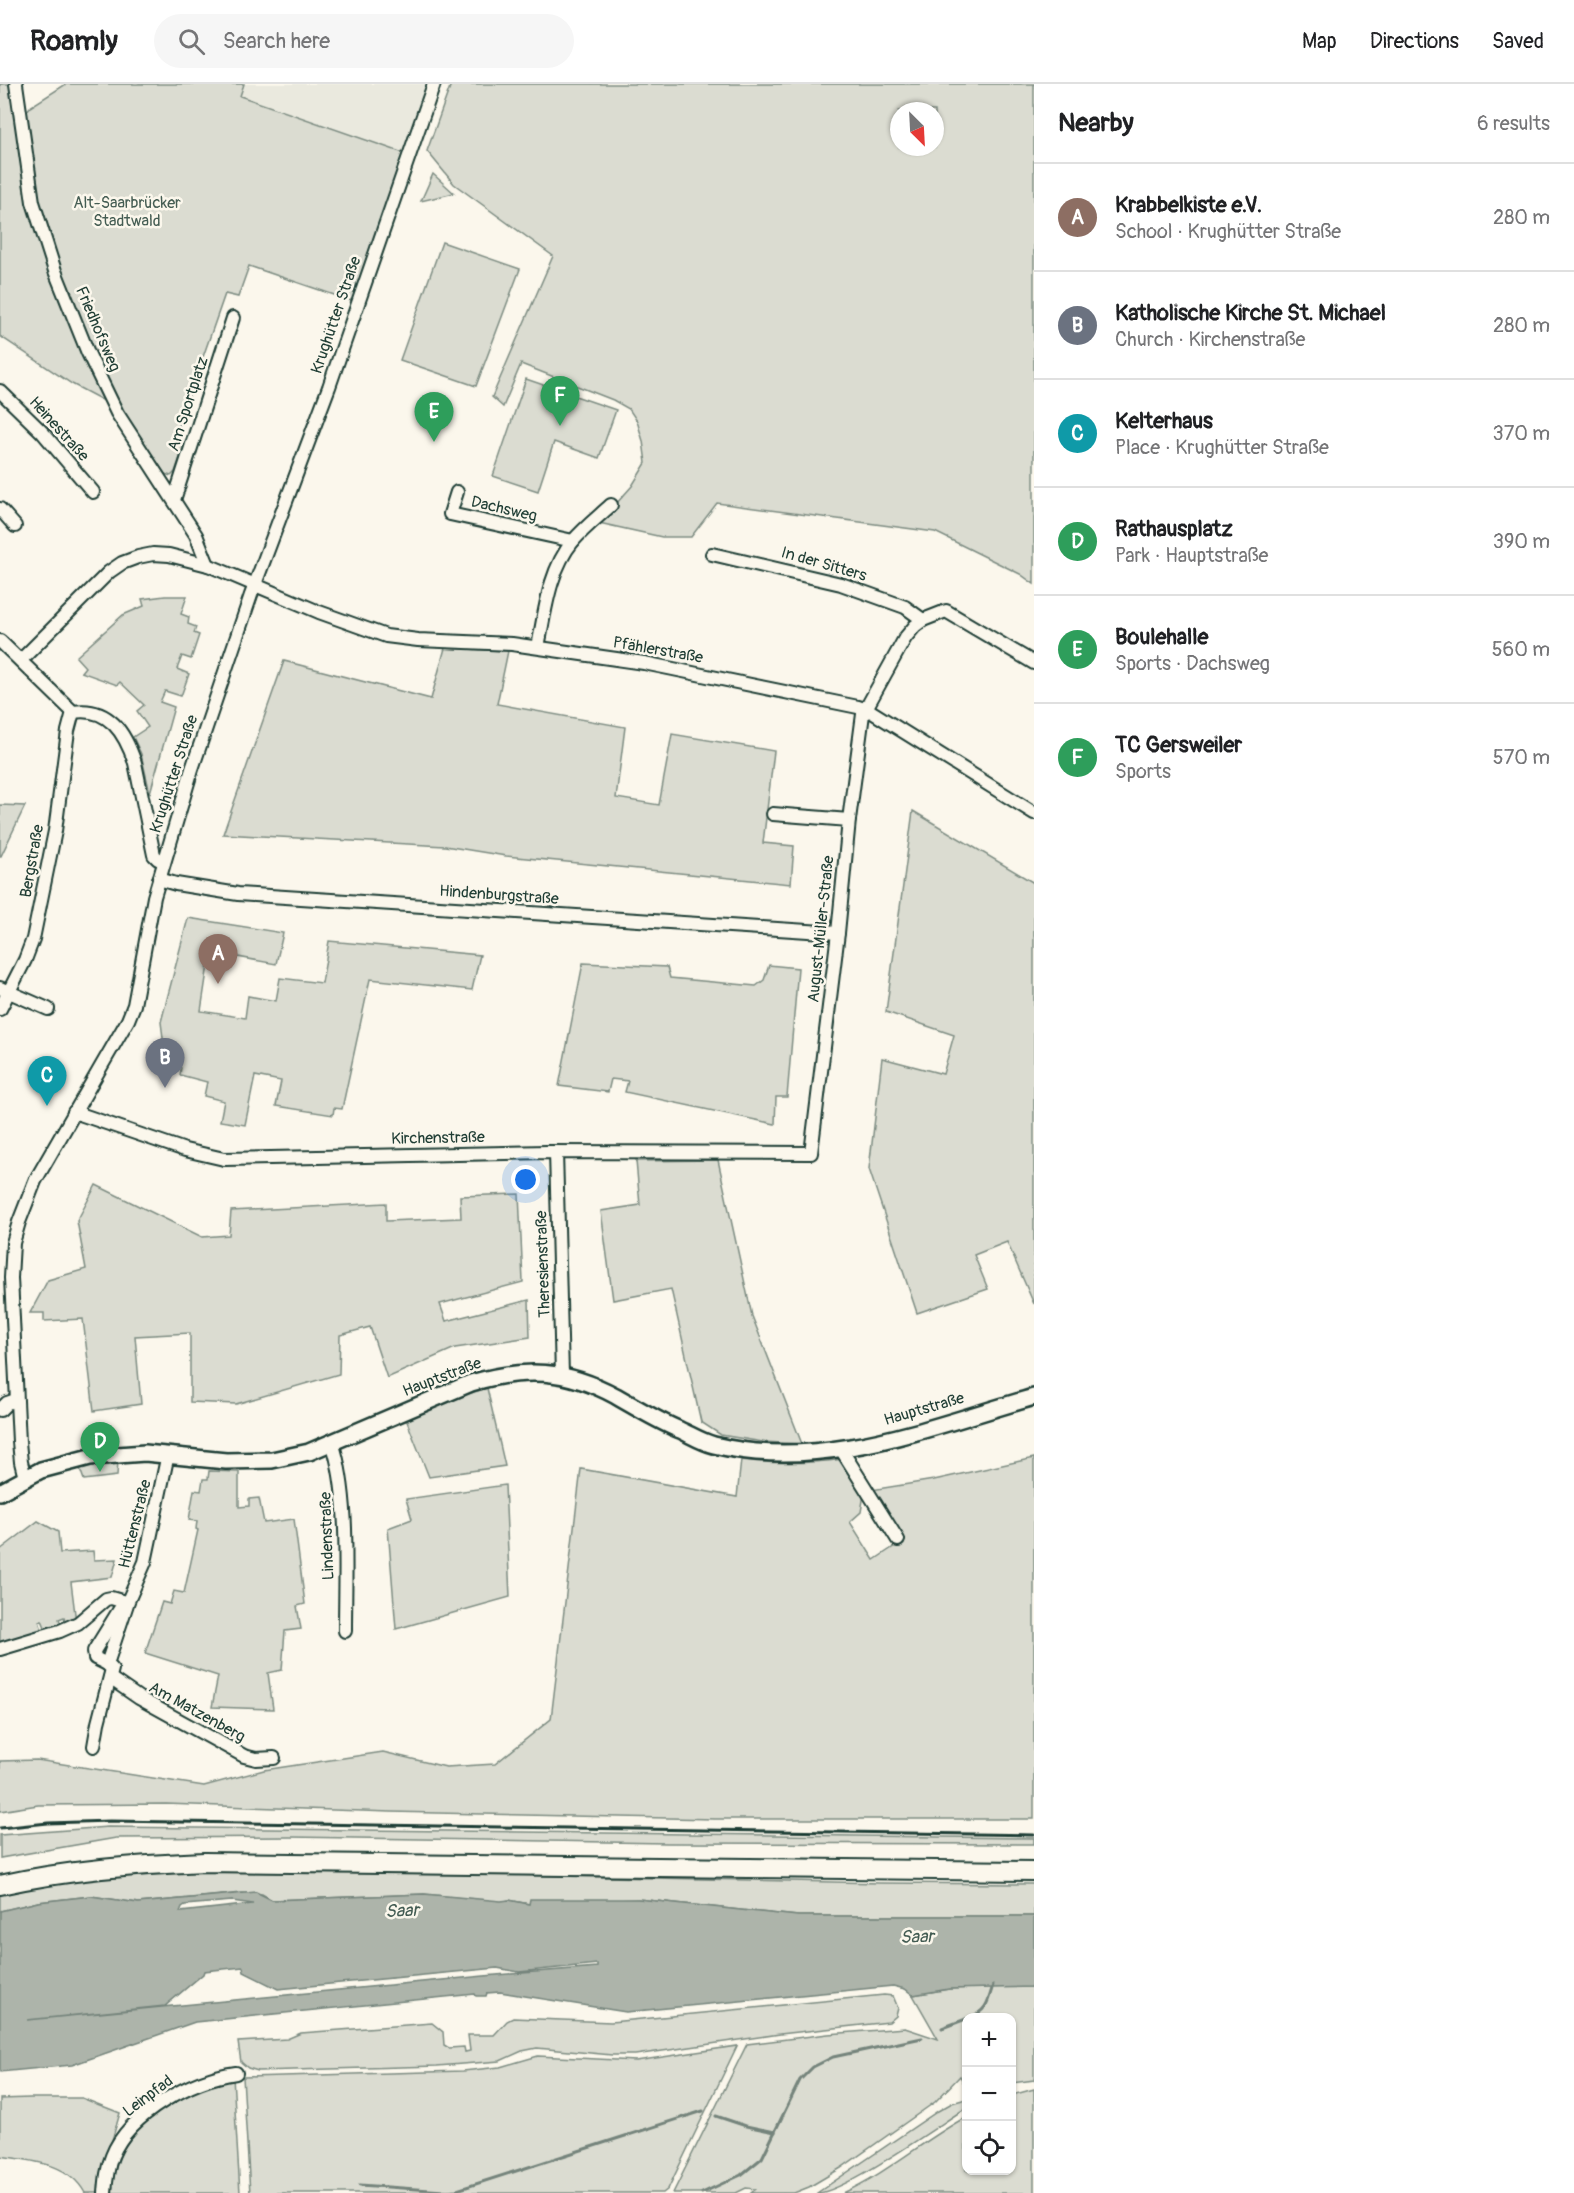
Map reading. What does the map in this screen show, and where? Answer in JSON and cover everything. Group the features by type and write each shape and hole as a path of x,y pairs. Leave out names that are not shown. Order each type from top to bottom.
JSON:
{"highway":[{"path":"0,1873 134,1853 203,1850 1034,1859"},
{"path":"0,1885 77,1871 136,1865 204,1862 1034,1871"}],"main road":[{"name":"Hauptstraße","path":"0,1491 46,1468 90,1457 130,1453 168,1454 226,1461 272,1460 309,1452 471,1383 526,1372 562,1375 596,1387 660,1422 713,1444 777,1453 817,1453 878,1441 1034,1397"}],"street":[{"name":"Friedhofsweg","path":"16,84 33,202 55,271 88,353 117,413 196,534 208,565"},
{"name":"Krughütter Straße","path":"25,1478 21,1462 6,1295 12,1251 19,1222 35,1181 128,1020 134,1005 159,879 192,769 255,585 326,395 434,84"},
{"name":"Am Sportplatz","path":"174,500 233,318"},
{"name":"Heinestraße","path":"0,391 43,433 93,492"},
{"name":"Dachsweg","path":"457,492 450,514 573,541"},
{"path":"538,648 552,580 563,556 573,541 610,505"},
{"path":"0,509 15,526"},
{"name":"Pfählerstraße","path":"21,660 110,572 122,563 145,555 161,554 208,565 349,623 387,636 418,640 512,644 661,666 864,709 1034,813"},
{"name":"In der Sitters","path":"712,554 841,584 905,607 923,620"},
{"path":"864,709 905,638 915,626 923,620 946,611 1034,663"},
{"path":"0,641 73,712 93,711 100,714 123,735 135,763 154,855 158,860 164,862"},
{"name":"August-Müller-Straße","path":"811,1153 864,709"},
{"name":"Bergstraße","path":"0,1009 5,990 33,939 54,831 68,730 73,712"},
{"path":"774,814 849,820"},
{"name":"Hindenburgstraße","path":"159,879 238,894 838,933"},
{"path":"5,990 14,996 48,1009"},
{"name":"Kirchenstraße","path":"74,1112 185,1150 224,1159 556,1152 811,1153"},
{"name":"Theresienstraße","path":"556,1152 562,1375"},
{"path":"0,1410 7,1403 16,1400"},
{"name":"Lindenstraße","path":"333,1442 341,1482 345,1553 345,1631"},
{"path":"841,1449 898,1540"},
{"name":"Hüttenstraße","path":"94,1746 112,1669 107,1664 127,1602 145,1562 168,1454"},
{"path":"0,1649 60,1632 78,1623 106,1599 127,1602"},
{"name":"Am Matzenberg","path":"110,1678 139,1698 244,1756 256,1759 274,1758"},
{"name":"Leinpfad","path":"105,2193 112,2155 131,2128 162,2102 184,2088 219,2075 236,2073"}],"shaded area":[{"path":"244,84 433,84 409,155 240,96"}],"green space":[{"name":"Alt-Saarbrücker Stadtwald","path":"0,84 10,84 18,124 30,107 66,84 244,84 240,96 409,155 355,302 249,266 238,297 225,294 176,434 185,443 175,472 171,476 165,474 123,411 72,384 0,336"},
{"path":"451,84 1034,84 1034,584 1020,574 935,532 717,503 691,537 662,537 599,523 632,486 646,463 637,421 629,409 613,400 521,364 503,407 492,397 553,256 454,184 427,151"},
{"path":"433,174 454,193 421,201"},
{"path":"442,242 520,269 476,386 400,360"},
{"path":"526,379 616,410 599,458 554,442 538,491 493,476"},
{"path":"187,596 181,614 189,617 188,624 196,627 194,633 199,635 191,659 182,656 177,669 189,674 181,696 165,691 160,702 174,707 150,793 141,754 133,737 148,727 137,711 144,705 120,682 117,685 81,672 85,667 76,657 123,615 144,606 142,599"},
{"path":"445,648 508,651 497,704 625,727 616,798 659,805 672,734 774,751 763,843 794,846 791,884 506,856 445,846 223,834 284,661 431,699"},
{"path":"0,805 25,806 1,856 0,856"},
{"path":"913,811 1034,883 1034,1304 1007,1242 974,1255 988,1289 917,1313 869,1169 882,1058 943,1074 954,1035 886,1012"},
{"path":"188,918 283,933 276,964 210,952 201,1011 245,1018 248,996 276,1001 280,978 322,983 329,941 480,955 472,990 370,979 342,1109 334,1108 333,1115 276,1106 281,1081 255,1076 245,1125 220,1121 224,1101 204,1096 207,1082 180,1075 181,1068 165,1053 161,1022"},
{"path":"583,963 667,967 670,978 756,986 764,980 769,965 798,968 787,1097 776,1097 775,1124 625,1092 628,1081 611,1079 608,1092 559,1086"},
{"path":"718,1160 752,1316 802,1444 763,1442 721,1435 701,1422 671,1289 613,1300 601,1211 640,1205 636,1161"},
{"path":"96,1185 202,1237 229,1235 231,1211 386,1203 386,1221 461,1218 460,1196 519,1194 523,1282 440,1304 446,1321 529,1300 530,1337 455,1348 387,1378 370,1327 340,1335 339,1374 236,1404 190,1402 190,1333 135,1336 141,1404 94,1411 83,1319 44,1321 44,1313 30,1313 48,1280 86,1269 77,1221"},
{"path":"487,1388 505,1466 429,1477 406,1419 449,1400"},
{"path":"1034,1458 1034,1819 715,1819 391,1812 166,1804 38,1805 0,1811 0,1761 37,1760 204,1786 264,1770 383,1752 446,1767 495,1764 551,1719 581,1469 737,1497 741,1460 792,1463 843,1459 864,1494 861,1512 850,1522 874,1560 904,1540 871,1490 934,1480"},
{"path":"118,1460 117,1476 84,1480 79,1466"},
{"path":"209,1471 239,1472 239,1507 249,1506 249,1499 259,1498 264,1523 294,1519 305,1604 297,1606 301,1629 285,1631 282,1670 268,1673 273,1709 212,1707 218,1676 145,1653 162,1602 170,1604 174,1591 184,1593 198,1530 196,1529 197,1521 189,1520 194,1490 201,1491 203,1479 208,1479"},
{"path":"505,1485 510,1597 396,1629 388,1528 412,1519 406,1499"},
{"path":"38,1521 58,1532 60,1553 93,1551 94,1560 117,1559 112,1577 71,1582 76,1622 67,1625 64,1617 59,1619 62,1627 47,1632 42,1620 39,1621 43,1633 0,1645 0,1550"},
{"path":"108,1827 1034,1838 1034,1844 667,1843 290,1837 116,1838 0,1858 0,1835"},
{"path":"289,1870 880,1883 1034,1884 1034,1916 798,1916 638,1899 529,1904 509,1900 501,1902 424,1894 272,1900 262,1894 242,1893 138,1903 91,1896 38,1902 0,1911 0,1890 123,1871"},
{"path":"1034,1987 1034,2080 1016,2082 1016,2013 962,2013 962,2080 960,2076 935,2102 841,2168 794,2193 751,2193 756,2189 746,2188 736,2193 673,2193 747,2044 905,2028 938,2039 913,1995 949,1989"},
{"path":"884,1995 893,1996 898,2008 896,2016 889,2022 780,2034 635,2055 537,2048 522,2051 500,2061 437,2066 258,2071 248,2068 241,2062 238,2042 287,2039 301,2033 432,2023 443,2032 444,2045 449,2048 464,2047 465,2052 470,2051 468,2035 494,2035 513,2018 611,2022"},
{"path":"737,2046 668,2189 663,2193 250,2193 243,2077 463,2071 500,2067 538,2056 636,2061"},
{"path":"233,2077 240,2193 111,2193 121,2153 138,2130 166,2107 187,2094 206,2085"},
{"path":"1034,2089 1034,2193 843,2193 875,2176 962,2119 962,2175 1016,2175 1016,2094"},
{"path":"82,2098 120,2113 102,2174 102,2193 85,2193 69,2175 48,2165 0,2156 0,2099"},
{"path":"962,2100 962,2111 868,2171 830,2190 817,2193 938,2111"}],"water":[{"name":"Saar","path":"256,1892 272,1900 424,1894 509,1900 529,1904 530,1899 638,1899 798,1916 1034,1916 1034,1987 949,1989 913,1995 905,1989 893,1986 626,2012 500,1992 487,1993 486,1996 475,1994 195,2022 72,2065 0,2072 0,1911 38,1902 91,1896 138,1903","holes":["232,1901 253,1904 180,1912 185,1905","597,1964 597,1967 27,2020 165,2006 204,1971 243,1967 244,1972 278,1989 497,1968 519,1972"]}],"waterway":[{"path":"978,2013 988,2001 993,1985"},
{"path":"942,2028 962,2020"},
{"path":"702,2193 741,2175 762,2158 800,2080 813,2067 833,2057 922,2038"},
{"path":"360,2185 457,2190 703,2111"},
{"path":"716,2116 775,2132"}],"railway":[{"path":"0,1828 48,1823 110,1821 1034,1835"}],"place":[{"name":"TC Gersweiler","path":"560,426"},
{"name":"Boulehalle","path":"434,442"},
{"name":"Krabbelkiste e.V.","path":"218,984"},
{"name":"Katholische Kirche St. Michael","path":"165,1088"},
{"name":"Kelterhaus","path":"47,1106"},
{"name":"Rathausplatz","path":"100,1472"}]}
